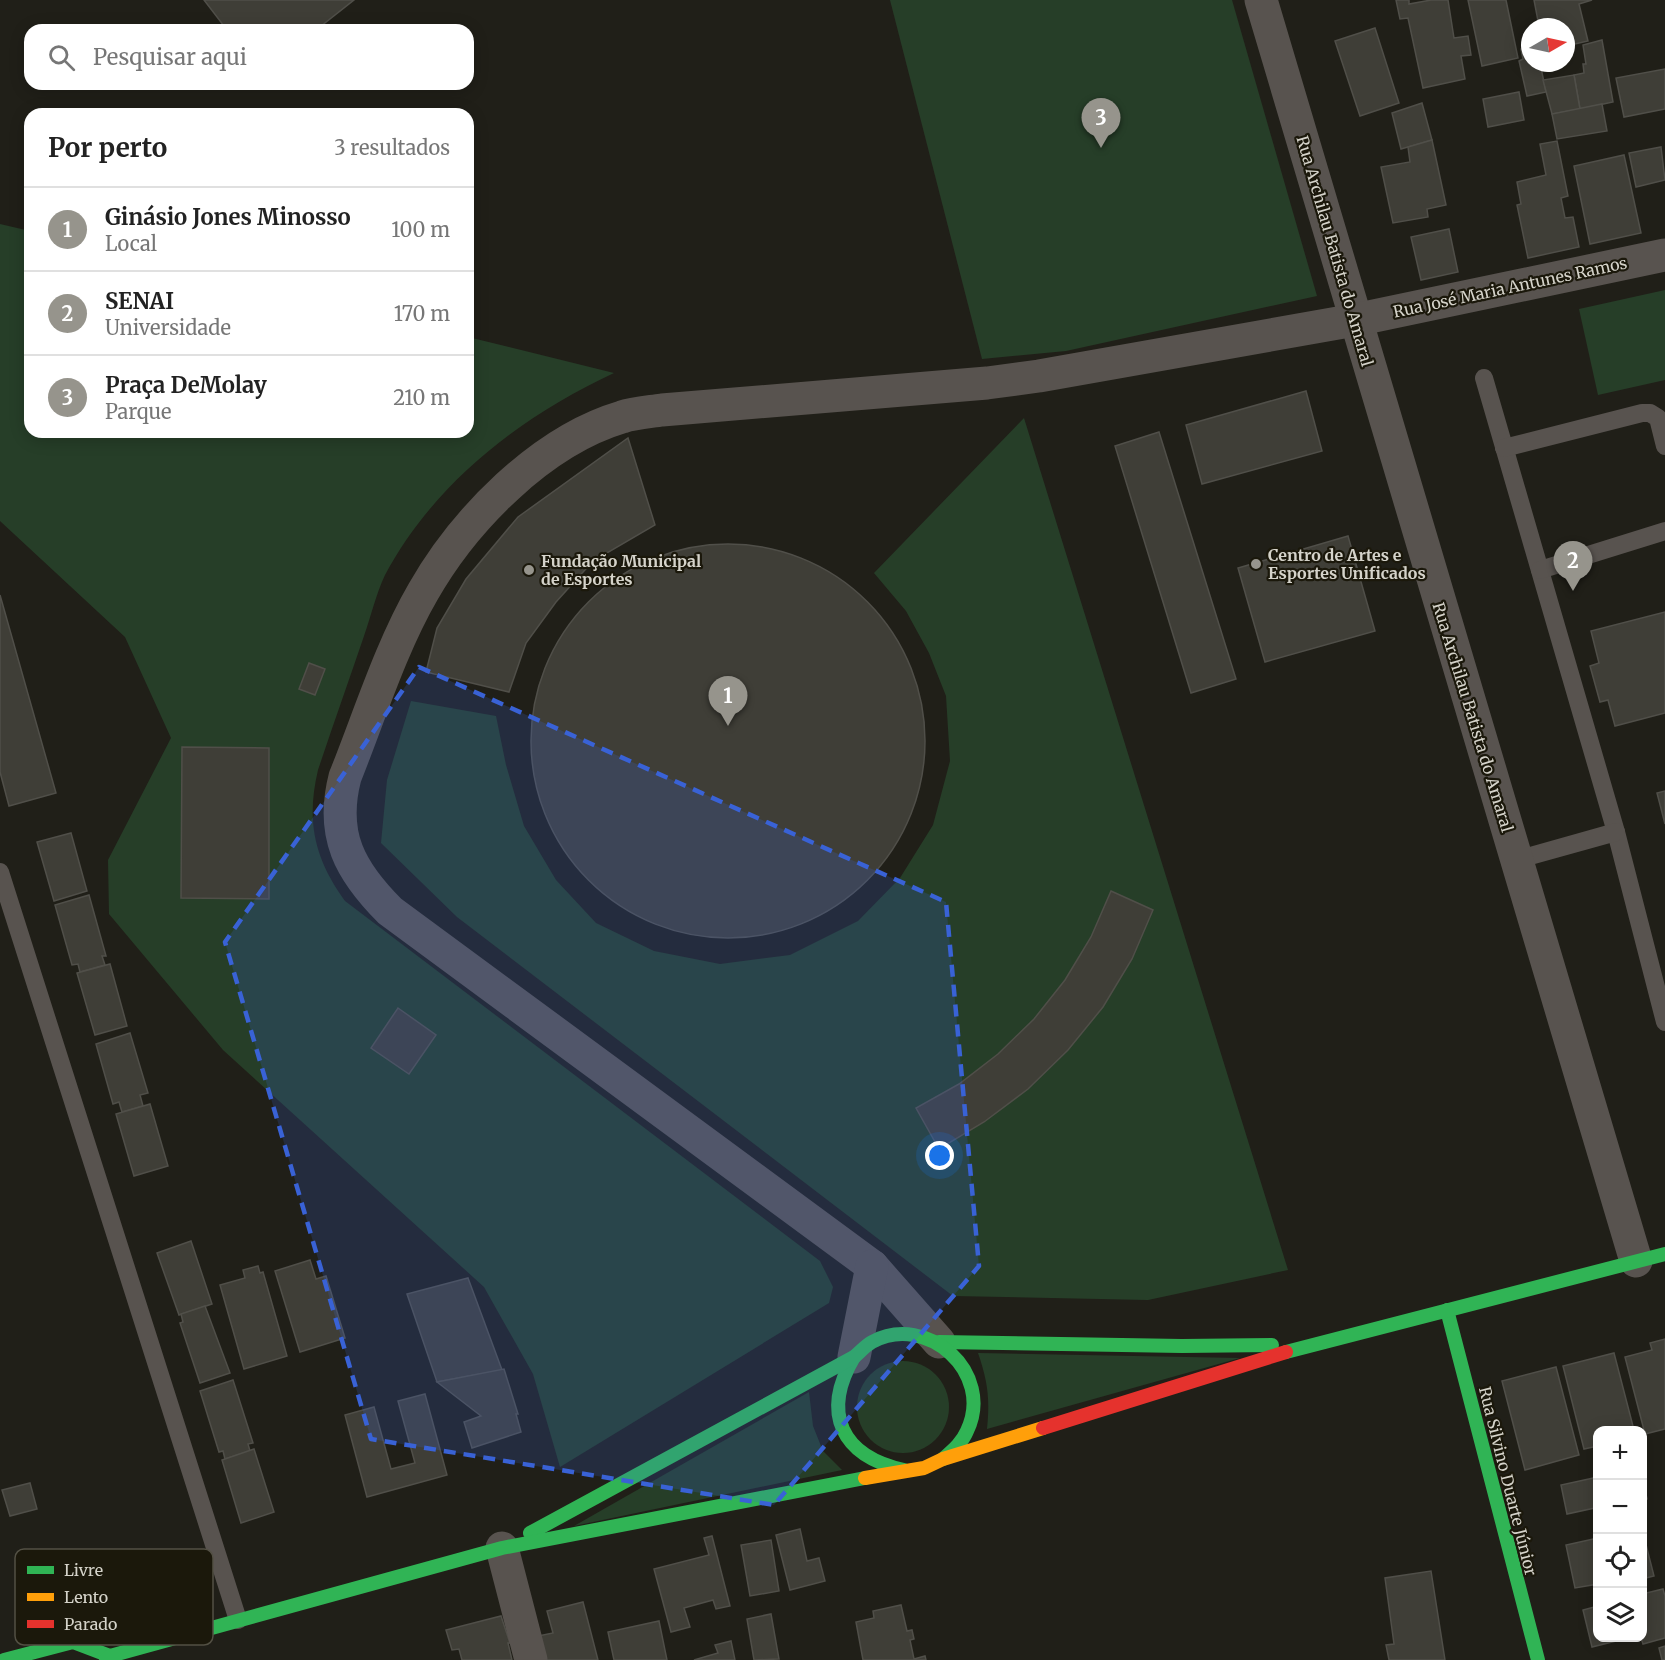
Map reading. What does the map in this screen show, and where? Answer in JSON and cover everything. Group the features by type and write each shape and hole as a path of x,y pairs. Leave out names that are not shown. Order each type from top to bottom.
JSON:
{"main road":[{"path":"213,1628 502,1548 924,1468 943,1459 1313,1344 1651,1258"},
{"name":"Rua Silvino Duarte Júnior","path":"1447,1310 1538,1660"},
{"path":"502,1548 854,1357 872,1342 894,1334 917,1334 939,1342 951,1351 965,1367 972,1386 974,1407 969,1427 958,1446 943,1459"},
{"path":"939,1342 1222,1347 1313,1344"},
{"path":"854,1357 843,1375 838,1395 839,1416 846,1435 859,1452 876,1464 904,1470"},
{"path":"4,1660 62,1645"},
{"path":"79,1645 109,1659 155,1645"}],"street":[{"name":"Rua Archilau Batista do Amaral","path":"1261,0 1516,860 1651,1258"},
{"name":"Rua José Maria Antunes Ramos","path":"939,1342 872,1266 400,919 369,890 351,862 340,832 339,798 345,777 396,648 423,591 460,537 504,491 546,454 579,435 622,417 662,410 987,383 1039,376 1355,320 1665,255"},
{"path":"854,1357 872,1266"},
{"path":"502,1548 531,1660"}],"lane":[{"path":"1484,378 1616,832 1665,1022"},
{"path":"1504,448 1642,413 1650,413 1658,418 1665,446"},
{"path":"1540,570 1665,531"},
{"path":"1516,860 1616,832"},
{"path":"0,872 238,1620"}],"highlighted area":[{"path":"419,667 946,902 979,1266 774,1505 371,1439 225,942"}],"green space":[{"path":"890,0 1232,0 1317,296 1066,351 982,359"},
{"path":"0,224 24,230 24,438 474,438 474,338 614,373 546,410 483,456 429,510 405,541 379,590 318,770 313,806 315,838 326,870 345,901 820,1261 833,1287 829,1303 560,1467 533,1374 484,1287 223,1050 109,914 108,860 171,738 125,637 0,521"},
{"path":"1665,290 1665,380 1598,395 1579,309"},
{"path":"1024,418 1288,1270 1148,1300 953,1296 457,917 381,843 387,780 411,701 496,716 506,765 524,826 556,880 596,923 654,951 720,964 790,955 858,921 900,878 933,825 950,761 946,696 929,653 906,611 874,573"},
{"path":"978,1353 1240,1358 987,1429 987,1391"},
{"path":"903,1361 921,1364 936,1374 946,1389 949,1407 946,1425 936,1440 921,1450 903,1453 885,1450 870,1440 860,1425 857,1407 860,1389 870,1374 885,1364"},
{"path":"809,1392 813,1426 823,1451 842,1470 574,1526"}],"building":[{"path":"204,0 354,0 324,24 222,24"},
{"path":"1396,0 1409,0 1409,4 1448,0 1454,38 1468,36 1471,55 1461,56 1465,79 1423,88 1408,18 1400,19"},
{"path":"1468,0 1506,0 1518,58 1482,66"},
{"path":"1534,0 1592,0 1579,4 1588,41 1575,44 1575,18 1537,18"},
{"path":"1375,28 1399,103 1360,116 1335,41"},
{"path":"1602,40 1613,102 1580,109 1574,75 1584,73 1583,64 1586,64 1583,45"},
{"path":"1665,69 1665,109 1624,117 1616,78"},
{"path":"1522,72 1542,72 1546,92 1527,96"},
{"path":"1574,75 1580,109 1552,114 1543,80"},
{"path":"1519,92 1524,120 1488,127 1483,99"},
{"path":"1422,103 1432,140 1401,149 1392,113"},
{"path":"1602,104 1607,131 1557,139 1552,114"},
{"path":"1432,140 1446,205 1427,209 1428,217 1393,223 1381,167 1410,162 1408,147"},
{"path":"1557,141 1568,196 1561,198 1565,218 1573,217 1579,247 1528,258 1517,205 1521,204 1517,182 1546,175 1540,144"},
{"path":"1661,147 1665,180 1636,187 1629,153"},
{"path":"1624,155 1641,233 1590,244 1574,166"},
{"path":"1449,229 1458,272 1421,280 1411,237"},
{"path":"1306,391 1322,451 1202,484 1186,425"},
{"path":"1159,432 1236,679 1191,693 1115,446"},
{"name":"Fundação Municipal de Esportes","path":"628,438 655,525 593,561 556,602 526,643 509,692 426,672 437,628 466,579 518,517"},
{"path":"1348,536 1375,631 1265,662 1238,568"},
{"path":"728,544 766,548 803,559 837,577 867,602 892,632 910,666 921,703 925,741 921,779 910,816 892,850 867,880 837,905 803,923 766,934 728,938 690,934 653,923 619,905 589,880 564,850 546,816 535,779 531,741 535,703 546,666 564,632 589,602 619,577 653,559 690,548"},
{"path":"0,595 56,793 9,806 0,772"},
{"path":"1665,612 1665,713 1615,726 1608,700 1600,702 1590,666 1599,663 1591,631"},
{"path":"309,663 325,669 315,695 299,689"},
{"path":"182,747 269,748 269,899 181,898"},
{"path":"1665,791 1665,824 1657,793"},
{"path":"71,833 87,891 54,901 37,842"},
{"path":"1111,891 1153,910 1132,959 1103,1007 1068,1050 1028,1089 984,1122 939,1149 916,1108 959,1084 998,1054 1034,1019 1065,980 1091,937"},
{"path":"89,895 106,956 102,956 105,965 80,972 78,964 72,965 55,905"},
{"path":"110,964 127,1026 95,1035 77,973"},
{"path":"398,1008 436,1035 409,1074 371,1048"},
{"path":"130,1033 148,1093 140,1095 143,1106 122,1112 119,1102 113,1104 96,1044"},
{"path":"150,1104 168,1166 134,1176 116,1114"},
{"path":"191,1241 212,1304 179,1315 157,1253"},
{"path":"310,1260 316,1279 326,1276 345,1338 300,1352 275,1271"},
{"path":"258,1266 260,1273 263,1272 287,1356 244,1369 220,1285 245,1278 243,1270"},
{"path":"468,1278 502,1370 437,1382 407,1294"},
{"path":"205,1306 230,1373 200,1383 180,1323 183,1322 181,1314"},
{"path":"1665,1339 1665,1429 1647,1434 1647,1426 1643,1426 1625,1357 1652,1350 1650,1343"},
{"path":"1614,1353 1633,1426 1593,1426 1593,1447 1584,1449 1563,1366"},
{"path":"1556,1367 1579,1455 1525,1470 1502,1381"},
{"path":"504,1369 521,1432 472,1448 464,1422 481,1416 437,1382"},
{"path":"233,1380 253,1443 248,1444 250,1451 225,1459 223,1451 219,1452 200,1391"},
{"path":"425,1394 447,1475 367,1497 345,1415 374,1407 391,1469 415,1463 398,1401"},
{"path":"254,1449 274,1512 241,1523 222,1460"},
{"path":"1593,1478 1593,1508 1567,1514 1561,1485"},
{"path":"30,1483 37,1509 10,1516 2,1490"},
{"path":"800,1529 807,1561 819,1558 825,1581 790,1590 776,1535"},
{"path":"712,1536 730,1606 716,1609 713,1600 684,1608 690,1627 671,1632 654,1569 709,1555 704,1538"},
{"path":"1593,1539 1593,1585 1575,1588 1566,1545"},
{"path":"771,1540 779,1591 750,1596 741,1545"},
{"path":"1647,1549 1654,1576 1647,1578"},
{"path":"1431,1571 1445,1660 1389,1660 1386,1645 1394,1644 1385,1578"},
{"path":"1663,1589 1665,1638 1643,1644 1642,1642 1647,1642 1647,1593"},
{"path":"583,1602 598,1660 545,1660 538,1636 553,1633 547,1611"},
{"path":"901,1605 907,1631 912,1630 914,1639 910,1640 914,1659 925,1656 926,1660 863,1660 856,1622 874,1618 873,1611"},
{"path":"1593,1607 1593,1642 1612,1642 1592,1647 1583,1610"},
{"path":"771,1614 779,1659 754,1660 747,1619"},
{"path":"501,1616 510,1643 508,1643 512,1660 462,1660 459,1649 452,1650 446,1630"},
{"path":"659,1621 667,1660 614,1660 608,1632"},
{"path":"731,1641 735,1660 694,1660 718,1653 715,1645"},
{"path":"1665,1646 1665,1660 1662,1660 1659,1648"}],"traffic: fast":[{"path":"1286,1352 1665,1254"},
{"path":"1447,1310 1538,1660"},
{"path":"530,1533 854,1357 872,1342 893,1335 914,1335 934,1342 951,1354 964,1369 972,1388 973,1409 967,1431 960,1443 943,1459"},
{"path":"939,1342 1182,1346 1272,1345"},
{"path":"854,1357 844,1377 839,1396 839,1414 843,1429 852,1443 865,1454 882,1463 904,1470"},
{"path":"213,1628 502,1548 865,1478"},
{"path":"4,1660 62,1645"},
{"path":"81,1645 110,1656"},
{"path":"106,1660 110,1656 150,1645"}],"traffic: slow":[{"path":"865,1478 924,1468 943,1459 1043,1428"}],"traffic: jam":[{"path":"1043,1428 1286,1352"}],"place":[{"name":"Praça DeMolay","path":"1101,148"},
{"name":"Centro de Artes e Esportes Unificados","path":"1256,564"},
{"name":"Fundação Municipal de Esportes","path":"529,570"},
{"name":"SENAI","path":"1573,591"},
{"name":"Ginásio Jones Minosso","path":"728,726"}]}
